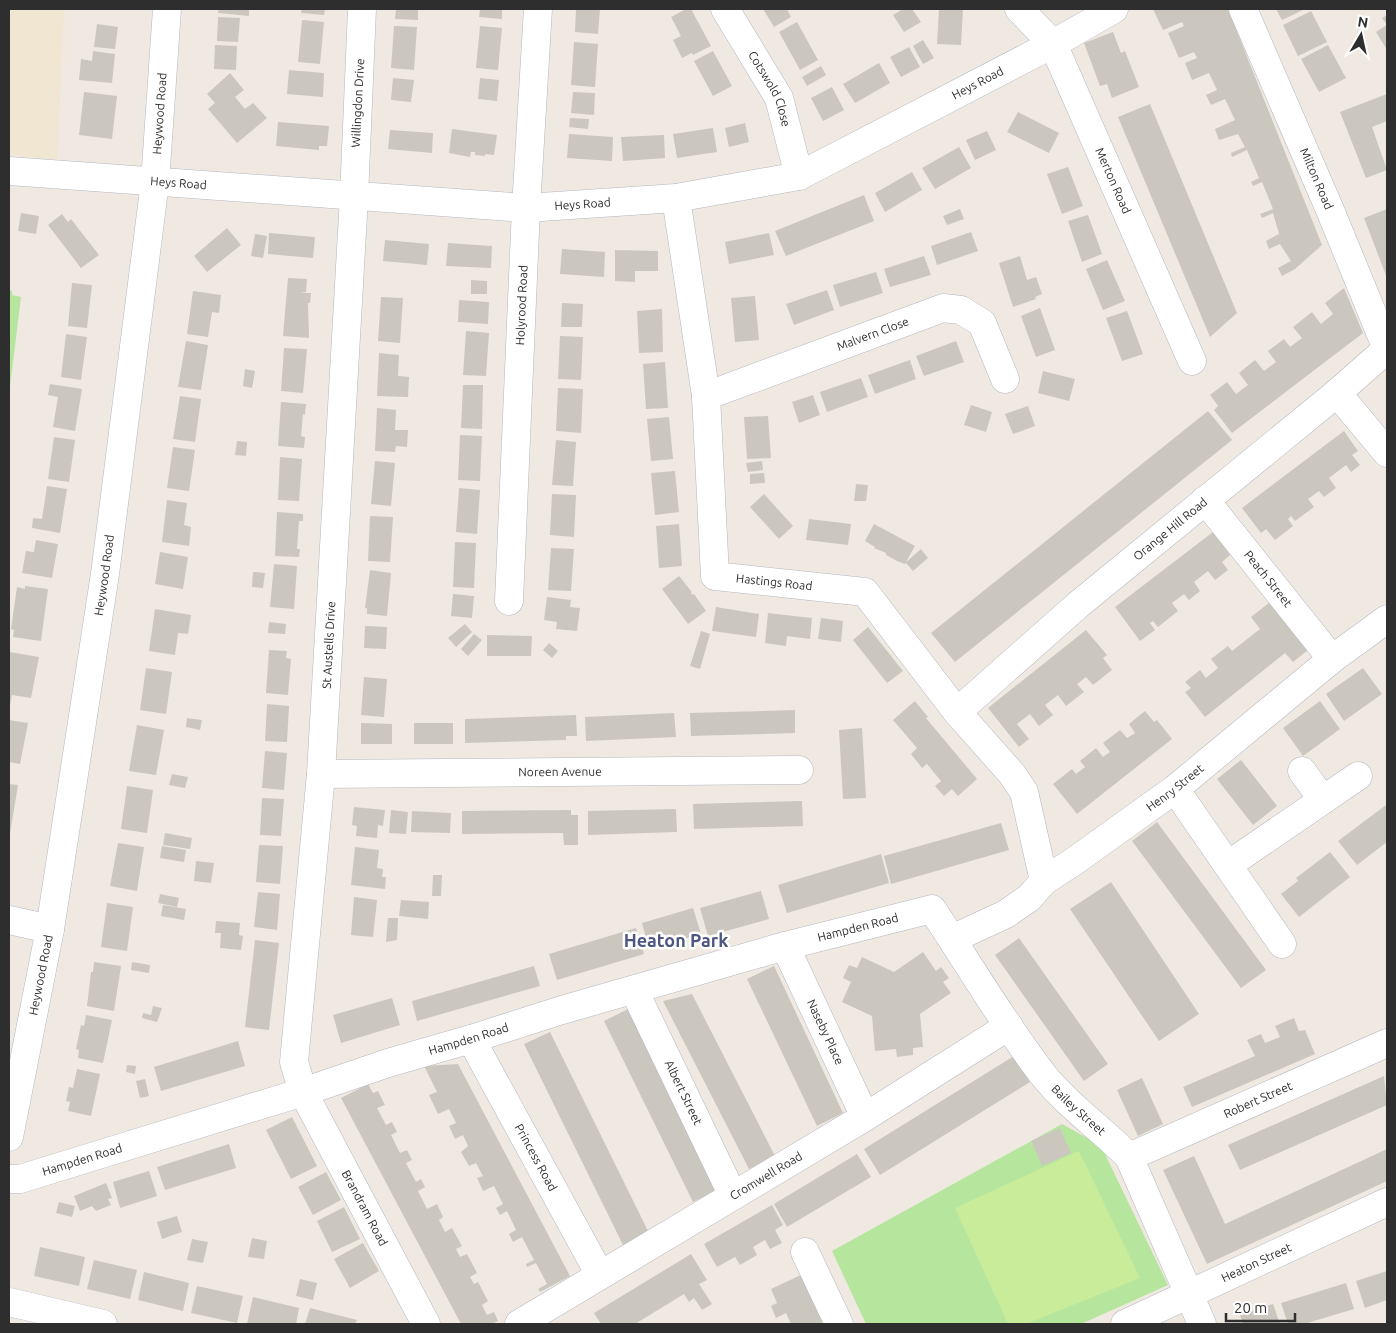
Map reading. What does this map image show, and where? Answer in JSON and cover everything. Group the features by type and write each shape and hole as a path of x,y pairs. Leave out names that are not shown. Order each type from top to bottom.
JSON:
{"street":[{"name":"Heywood Road","path":"9,1137 50,929 105,574 155,182 167,9"},
{"name":"Willingdon Drive","path":"354,197 362,9"},
{"name":"Holyrood Road","path":"509,601 526,208 538,9"},
{"name":"Cotswold Close","path":"725,9 779,98 799,176"},
{"name":"Merton Road","path":"1019,9 1052,44 1192,361"},
{"name":"Heys Road","path":"9,171 526,208 676,198 799,176 1052,44 1114,9"},
{"name":"Milton Road","path":"1243,9 1330,210 1387,349"},
{"name":"St Austells Drive","path":"303,1092 294,1062 321,774 354,197"},
{"name":"Hastings Road","path":"676,198 706,396 715,576 865,592 957,712 1012,774 1024,792 1044,881"},
{"name":"Malvern Close","path":"706,396 943,308 962,310 982,323 1005,379"},
{"name":"Orange Hill Road","path":"957,712 1079,604 1338,393 1387,349"},
{"path":"1338,393 1387,453"},
{"name":"Peach Street","path":"1205,500 1332,659"},
{"name":"Henry Street","path":"952,939 1006,914 1029,898 1044,881 1175,789 1332,659 1387,619"},
{"name":"Noreen Avenue","path":"321,774 799,770"},
{"path":"1302,771 1323,800"},
{"path":"1228,866 1358,776"},
{"path":"1175,789 1282,944"},
{"name":"Hampden Road","path":"9,1179 20,1179 303,1092 388,1062 471,1039 562,1010 785,946 932,908"},
{"name":"Bailey Street","path":"932,908 1045,1077 1072,1107 1111,1138 1130,1157 1202,1324"},
{"path":"9,920 50,929"},
{"name":"Naseby Place","path":"785,946 865,1117"},
{"name":"Albert Street","path":"634,990 733,1196"},
{"name":"Cromwell Road","path":"519,1324 865,1117 1010,1026"},
{"name":"Princess Road","path":"471,1039 600,1275"},
{"name":"Robert Street","path":"1130,1157 1387,1043"},
{"name":"Brandram Road","path":"303,1092 426,1324"},
{"name":"Heaton Street","path":"1125,1324 1387,1202"},
{"path":"805,1252 839,1324"},
{"path":"9,1302 103,1324"}],"shaded area":[{"path":"9,9 64,9 57,160 9,154"}],"green space":[{"path":"9,290 12,291 12,295 21,297 9,395"},
{"path":"1062,1124 1096,1143 1104,1152 1168,1285 1081,1324 866,1324 832,1251"},
{"path":"1079,1151 1140,1278 1026,1324 1008,1324 955,1208"}],"building":[{"path":"219,9 249,9 249,16 218,13"},
{"path":"302,9 325,9 324,15 301,13"},
{"path":"396,9 418,9 418,20 395,19"},
{"path":"480,9 502,9 502,19 479,17"},
{"path":"576,9 600,9 598,34 575,32"},
{"path":"686,9 691,9 711,46 682,58 673,40 681,36 671,17"},
{"path":"763,9 787,9 791,17 774,27"},
{"path":"903,9 912,9 921,22 904,32 893,15"},
{"path":"939,9 963,9 961,45 937,44"},
{"path":"1153,9 1228,9 1322,245 1295,269 1282,276 1278,268 1291,261 1280,244 1269,249 1266,241 1279,234 1273,213 1262,218 1260,214 1273,209 1262,182 1253,186 1251,182 1259,178 1247,150 1232,157 1231,153 1245,147 1238,134 1219,140 1215,129 1235,120 1225,99 1211,105 1206,95 1217,90 1209,73 1192,80 1185,63 1197,58 1194,52 1179,58 1168,33 1184,26 1182,22 1163,30"},
{"path":"1276,9 1305,9 1282,20"},
{"path":"1311,11 1327,42 1298,56 1283,25"},
{"path":"1387,15 1387,25 1382,18"},
{"path":"218,17 240,18 238,42 217,41"},
{"path":"302,20 324,22 320,64 298,62"},
{"path":"797,22 818,60 800,70 779,32"},
{"path":"97,24 118,27 115,49 94,47"},
{"path":"1387,25 1387,50 1376,32"},
{"path":"394,26 417,27 414,70 391,68"},
{"path":"480,26 502,28 498,70 476,68"},
{"path":"1113,32 1121,53 1125,51 1139,87 1112,98 1107,84 1100,86 1084,43"},
{"path":"923,40 934,58 923,64 913,46"},
{"path":"574,42 598,44 595,87 571,85"},
{"path":"215,45 237,46 236,70 214,69"},
{"path":"1328,45 1346,78 1319,92 1301,59"},
{"path":"909,47 920,67 901,77 890,57"},
{"path":"93,51 115,54 112,83 79,80 81,59 92,61"},
{"path":"713,51 732,86 713,96 694,61"},
{"path":"879,63 890,83 855,103 843,84"},
{"path":"821,66 826,75 807,86 802,77"},
{"path":"289,70 324,73 323,97 287,94"},
{"path":"230,73 244,90 235,97 245,109 253,103 267,118 237,143 208,109 215,103 207,94"},
{"path":"393,78 414,80 411,102 391,100"},
{"path":"480,78 499,80 497,101 478,99"},
{"path":"832,87 844,110 823,121 811,98"},
{"path":"84,92 117,96 112,139 79,135"},
{"path":"573,92 595,93 594,115 571,113"},
{"path":"1387,94 1387,121 1372,127 1387,170 1366,178 1340,112"},
{"path":"1150,104 1237,313 1210,337 1118,117"},
{"path":"1018,112 1059,133 1049,153 1007,132"},
{"path":"570,118 589,119 588,129 569,127"},
{"path":"278,122 329,126 327,146 319,146 319,150 276,146"},
{"path":"745,123 749,142 729,147 725,128"},
{"path":"713,128 717,152 677,158 673,134"},
{"path":"452,129 497,135 494,155 475,155 475,152 471,152 470,157 449,153"},
{"path":"390,130 433,133 432,153 388,149"},
{"path":"987,131 996,150 975,160 966,140"},
{"path":"569,134 613,137 612,161 567,158"},
{"path":"664,135 665,158 623,161 621,137"},
{"path":"959,147 971,168 935,189 922,168"},
{"path":"1068,167 1083,206 1062,214 1047,174"},
{"path":"912,172 922,190 885,212 875,193"},
{"path":"864,195 874,221 786,256 775,231"},
{"path":"960,209 964,219 947,225 943,216"},
{"path":"1387,209 1387,278 1364,218"},
{"path":"21,213 39,216 36,234 18,231"},
{"path":"62,214 68,222 71,219 99,255 81,268 48,225"},
{"path":"1088,215 1102,254 1082,262 1068,221"},
{"path":"227,228 241,245 207,272 194,256"},
{"path":"971,232 978,251 937,265 931,246"},
{"path":"269,233 315,237 313,258 268,254"},
{"path":"769,233 774,255 729,264 725,242"},
{"path":"255,234 267,236 263,258 251,256"},
{"path":"385,240 429,244 427,265 383,261"},
{"path":"448,243 492,246 491,268 446,266"},
{"path":"562,249 605,252 604,277 560,274"},
{"path":"615,250 658,251 658,271 635,271 635,282 615,281"},
{"path":"924,256 931,275 890,287 884,269"},
{"path":"1020,256 1027,280 1036,277 1042,294 1035,297 1036,299 1013,307 999,263"},
{"path":"1107,260 1125,301 1103,310 1086,269"},
{"path":"876,272 883,293 840,307 833,285"},
{"path":"288,278 307,279 306,292 300,293 311,293 310,303 308,303 309,338 283,336"},
{"path":"471,280 487,281 487,294 471,294"},
{"path":"72,283 92,285 87,328 68,326"},
{"path":"1344,288 1363,333 1232,433 1214,410 1218,406 1210,395 1227,382 1236,394 1248,385 1239,373 1255,360 1264,371 1276,362 1268,351 1284,339 1290,347 1302,338 1293,327 1312,312 1321,324 1333,314 1325,303"},
{"path":"827,290 834,310 794,325 786,304"},
{"path":"193,291 221,295 219,313 212,312 208,337 187,334"},
{"path":"755,296 759,340 735,342 731,298"},
{"path":"381,297 403,298 400,343 378,341"},
{"path":"459,300 489,302 488,324 458,322"},
{"path":"562,303 583,304 582,327 561,327"},
{"path":"1040,308 1055,350 1036,357 1021,316"},
{"path":"662,309 663,352 639,353 637,311"},
{"path":"1127,311 1143,354 1122,361 1106,318"},
{"path":"466,331 489,333 486,376 463,375"},
{"path":"66,334 87,337 81,380 61,377"},
{"path":"560,336 583,337 581,380 558,379"},
{"path":"186,341 208,345 201,390 178,387"},
{"path":"956,341 964,362 924,376 916,356"},
{"path":"284,348 307,349 303,393 281,391"},
{"path":"379,353 399,355 398,376 409,377 408,397 377,396"},
{"path":"910,360 916,379 875,394 868,375"},
{"path":"665,362 668,408 646,409 643,364"},
{"path":"245,369 255,371 252,388 243,386"},
{"path":"1043,371 1075,379 1069,401 1038,393"},
{"path":"861,378 868,397 827,412 820,392"},
{"path":"50,384 82,389 75,431 53,427 58,397 48,395"},
{"path":"463,385 483,385 482,429 461,428"},
{"path":"558,388 583,389 581,433 556,431"},
{"path":"813,395 820,415 799,423 792,402"},
{"path":"180,396 201,399 195,442 173,439"},
{"path":"281,402 306,404 301,436 305,437 304,448 278,446"},
{"path":"971,405 992,412 986,432 964,425"},
{"path":"1028,406 1035,426 1013,434 1005,414"},
{"path":"377,408 396,410 395,430 408,430 407,447 396,446 395,452 375,451"},
{"path":"1208,411 1232,440 955,662 931,633"},
{"path":"768,416 771,458 747,459 744,417"},
{"path":"669,417 673,459 651,461 647,419"},
{"path":"1344,431 1358,451 1352,455 1360,465 1351,472 1346,465 1329,478 1336,488 1324,497 1319,491 1308,499 1314,507 1295,521 1291,516 1288,519 1293,526 1275,540 1266,529 1261,533 1242,508"},
{"path":"460,435 482,436 480,481 458,480"},
{"path":"54,437 75,440 69,482 48,479"},
{"path":"556,440 576,442 573,486 552,485"},
{"path":"237,441 247,442 246,456 235,455"},
{"path":"173,447 195,450 189,491 167,488"},
{"path":"280,457 302,459 299,501 278,500"},
{"path":"375,461 395,463 391,506 371,504"},
{"path":"762,461 763,470 748,472 746,463"},
{"path":"675,471 679,512 655,515 651,473"},
{"path":"764,473 765,483 750,484 750,474"},
{"path":"856,484 868,485 866,501 854,501"},
{"path":"47,486 67,489 60,533 32,528 33,518 42,519"},
{"path":"459,488 480,490 477,534 456,532"},
{"path":"552,494 576,495 574,537 550,535"},
{"path":"764,494 793,526 779,539 750,507"},
{"path":"167,500 187,503 184,525 191,527 189,546 162,542"},
{"path":"277,512 303,514 303,521 299,521 297,549 300,549 299,557 275,556"},
{"path":"370,516 393,517 390,562 368,561"},
{"path":"809,519 851,524 848,545 806,540"},
{"path":"679,524 682,566 659,568 656,526"},
{"path":"874,524 915,546 906,562 921,549 928,558 913,571 906,563 897,561 886,555 886,553 874,548 865,541"},
{"path":"1213,532 1230,555 1222,562 1228,570 1215,580 1208,571 1194,582 1200,591 1189,600 1184,594 1172,603 1178,611 1158,627 1153,621 1150,623 1155,630 1140,641 1115,607"},
{"path":"36,540 58,544 52,578 22,573 26,551 34,552"},
{"path":"455,542 476,543 474,588 453,587"},
{"path":"551,548 574,549 571,591 548,590"},
{"path":"160,552 188,557 183,589 155,584"},
{"path":"274,564 297,566 294,609 270,607"},
{"path":"370,570 391,573 387,616 367,614 367,608 365,608"},
{"path":"253,572 265,573 263,588 252,587"},
{"path":"679,576 706,611 688,624 662,589"},
{"path":"25,586 48,589 41,641 13,637 14,630 11,629 17,587 25,589"},
{"path":"453,594 474,596 472,618 451,616"},
{"path":"547,597 571,600 570,607 580,608 577,631 556,629 557,622 544,620"},
{"path":"1270,602 1308,650 1293,662 1285,653 1205,717 1185,692 1191,688 1185,682 1200,670 1206,678 1218,668 1211,659 1228,646 1232,651 1260,629 1251,617"},
{"path":"716,607 759,614 756,637 712,631"},
{"path":"155,609 191,615 188,634 178,633 175,655 149,651"},
{"path":"768,613 812,618 810,639 787,636 786,646 765,643"},
{"path":"821,618 843,621 841,642 818,639"},
{"path":"269,622 286,624 285,634 268,633"},
{"path":"465,624 472,632 456,647 448,638"},
{"path":"365,626 387,627 386,649 364,648"},
{"path":"868,627 903,671 887,683 853,640"},
{"path":"1086,630 1107,655 1103,658 1112,670 1093,685 1086,677 1077,684 1084,692 1066,706 1058,695 1045,705 1053,715 1039,726 1030,714 1017,724 1029,739 1019,747 988,708"},
{"path":"701,631 710,634 700,669 690,666"},
{"path":"474,634 482,640 468,656 461,649"},
{"path":"487,635 532,636 531,656 487,656"},
{"path":"549,643 558,651 552,658 543,650"},
{"path":"269,650 287,651 286,658 291,659 288,695 266,693"},
{"path":"10,652 39,657 31,698 12,695 10,705 9,659"},
{"path":"146,668 172,672 166,714 140,710"},
{"path":"1363,668 1382,694 1344,721 1326,694"},
{"path":"364,677 387,679 384,717 361,715"},
{"path":"915,701 928,717 926,718 977,779 958,796 952,789 944,796 935,786 941,781 927,764 922,768 911,754 917,748 893,720"},
{"path":"1320,701 1340,729 1303,756 1283,728"},
{"path":"267,704 289,706 287,742 265,741"},
{"path":"795,710 795,733 691,736 690,713"},
{"path":"1145,711 1154,722 1157,720 1172,739 1077,814 1053,784 1072,769 1076,774 1085,767 1080,761 1096,748 1103,757 1110,752 1103,743 1120,730 1127,738 1135,733 1129,724"},
{"path":"674,713 676,737 586,741 585,717"},
{"path":"576,715 577,736 566,736 566,740 465,743 465,719"},
{"path":"187,718 202,720 200,730 186,727"},
{"path":"9,720 28,723 20,764 9,762"},
{"path":"361,723 392,724 392,744 361,744"},
{"path":"414,723 453,723 453,744 414,744"},
{"path":"137,725 164,730 156,775 129,771"},
{"path":"862,728 866,798 843,799 839,730"},
{"path":"265,751 287,753 284,790 262,788"},
{"path":"1241,760 1277,806 1253,825 1217,779"},
{"path":"172,774 188,777 185,788 169,785"},
{"path":"9,784 18,785 10,834 9,834"},
{"path":"127,786 153,790 147,833 121,829"},
{"path":"262,798 284,799 281,836 260,835"},
{"path":"802,801 803,826 694,829 693,804"},
{"path":"1386,805 1387,842 1357,865 1338,841"},
{"path":"354,807 385,810 383,826 378,825 377,838 356,836 357,826 352,825"},
{"path":"676,809 677,832 588,835 588,811"},
{"path":"391,810 408,812 406,834 389,833"},
{"path":"571,810 571,815 578,815 578,845 564,845 563,833 462,834 462,811"},
{"path":"412,811 451,813 450,833 411,832"},
{"path":"1157,822 1266,970 1241,988 1132,841"},
{"path":"1001,823 1009,850 891,884 884,856"},
{"path":"165,833 192,838 190,849 163,845"},
{"path":"118,843 144,847 137,891 110,886"},
{"path":"259,845 283,846 280,884 256,882"},
{"path":"162,846 186,850 184,862 160,858"},
{"path":"355,847 379,850 377,868 383,869 382,877 386,877 385,889 351,885"},
{"path":"1330,852 1350,877 1299,917 1281,894 1298,881 1296,878"},
{"path":"881,854 889,883 787,913 778,885"},
{"path":"196,861 214,863 211,883 194,881"},
{"path":"433,875 442,875 441,896 432,896"},
{"path":"1111,882 1199,1014 1159,1041 1070,909"},
{"path":"761,891 769,919 708,936 700,908"},
{"path":"258,892 280,894 277,930 254,927"},
{"path":"160,894 179,898 177,907 158,903"},
{"path":"354,897 377,900 373,937 351,935"},
{"path":"401,900 429,902 428,919 399,916"},
{"path":"107,903 133,907 127,951 101,947"},
{"path":"163,905 186,909 184,920 161,916"},
{"path":"693,908 701,934 649,949 642,923"},
{"path":"388,918 398,918 397,940 386,942"},
{"path":"216,921 240,923 239,935 243,936 241,950 220,948 221,933 215,933"},
{"path":"636,928 644,954 557,980 549,954"},
{"path":"1019,938 1108,1064 1084,1081 995,955"},
{"path":"255,940 279,943 269,1030 245,1027"},
{"path":"923,952 936,971 941,967 949,978 943,982 951,993 920,1014 923,1047 913,1048 913,1055 897,1057 896,1049 875,1051 872,1016 842,1002 851,982 843,978 849,965 857,968 862,957 894,972"},
{"path":"94,962 121,966 114,1011 87,1006"},
{"path":"132,962 150,965 149,973 131,970"},
{"path":"534,966 540,986 417,1021 412,1001"},
{"path":"774,966 843,1113 817,1126 747,979"},
{"path":"692,994 775,1156 749,1169 663,1001"},
{"path":"392,998 400,1025 341,1043 333,1015"},
{"path":"153,1006 162,1008 157,1022 142,1018 143,1013 151,1015"},
{"path":"630,1008 719,1189 693,1202 604,1021"},
{"path":"86,1015 112,1020 103,1063 78,1058 79,1050 76,1049 81,1025 84,1026"},
{"path":"1294,1018 1299,1031 1305,1030 1315,1054 1192,1107 1183,1087 1255,1056 1247,1040 1261,1034 1265,1043 1280,1037 1275,1026"},
{"path":"550,1032 649,1233 623,1245 524,1044"},
{"path":"238,1041 245,1066 161,1091 154,1067"},
{"path":"1014,1056 1030,1082 880,1175 864,1149"},
{"path":"458,1064 570,1276 540,1292 538,1289 547,1284 536,1263 527,1267 526,1264 534,1260 522,1237 513,1242 509,1234 516,1230 507,1211 500,1215 496,1208 503,1204 494,1186 483,1191 477,1178 483,1176 476,1163 469,1166 461,1152 468,1146 463,1135 455,1139 449,1126 456,1123 449,1109 438,1114 429,1095 437,1092 424,1066"},
{"path":"127,1065 136,1066 135,1074 126,1072"},
{"path":"77,1069 100,1074 91,1116 68,1111 70,1102 66,1101 69,1087 73,1088"},
{"path":"1384,1076 1387,1105 1240,1170 1228,1145"},
{"path":"1142,1078 1163,1124 1138,1136 1117,1090"},
{"path":"145,1079 149,1096 140,1098 136,1081"},
{"path":"368,1084 373,1093 378,1091 385,1105 377,1108 386,1125 392,1122 397,1132 391,1135 400,1153 407,1150 412,1160 406,1163 416,1182 421,1179 425,1187 418,1191 427,1209 437,1204 443,1217 439,1220 445,1232 452,1228 462,1246 456,1249 460,1257 467,1254 477,1273 470,1277 474,1284 478,1282 488,1301 482,1305 487,1315 494,1312 498,1321 491,1324 461,1324 341,1098"},
{"path":"292,1117 317,1166 291,1179 266,1130"},
{"path":"1060,1128 1071,1153 1042,1166 1031,1141"},
{"path":"229,1144 236,1168 165,1190 157,1167"},
{"path":"1387,1149 1387,1181 1207,1264 1163,1170 1194,1156 1225,1224"},
{"path":"857,1154 871,1177 787,1227 774,1204"},
{"path":"149,1171 157,1196 120,1208 113,1182"},
{"path":"326,1172 341,1200 313,1215 298,1187"},
{"path":"106,1183 112,1198 108,1199 111,1205 96,1211 92,1206 80,1211 74,1196"},
{"path":"59,1202 75,1206 72,1217 56,1213"},
{"path":"772,1205 783,1225 775,1230 782,1243 770,1249 765,1240 753,1247 757,1255 740,1265 735,1257 717,1267 704,1244"},
{"path":"344,1207 360,1239 332,1252 317,1221"},
{"path":"177,1216 182,1232 162,1239 157,1222"},
{"path":"252,1238 267,1241 264,1259 248,1257"},
{"path":"192,1239 208,1242 203,1263 187,1260"},
{"path":"363,1243 379,1271 350,1288 334,1259"},
{"path":"40,1247 85,1257 79,1286 34,1276"},
{"path":"691,1254 707,1280 699,1284 712,1304 702,1310 694,1298 689,1302 684,1294 635,1324 601,1324 594,1313"},
{"path":"94,1260 137,1270 130,1299 87,1289"},
{"path":"1387,1271 1387,1300 1365,1308 1356,1281"},
{"path":"144,1272 189,1283 183,1311 138,1300"},
{"path":"803,1274 827,1324 791,1324 786,1313 776,1318 771,1306 777,1303 771,1289"},
{"path":"300,1279 317,1283 313,1300 296,1296"},
{"path":"1346,1283 1354,1309 1304,1324 1288,1324 1281,1303"},
{"path":"197,1286 243,1296 237,1323 191,1313"},
{"path":"253,1297 299,1308 296,1324 247,1324"},
{"path":"1273,1304 1280,1324 1243,1324 1240,1315"},
{"path":"310,1308 357,1320 355,1324 305,1324"}],"district":[{"name":"Heaton Park","path":"676,941"}]}
